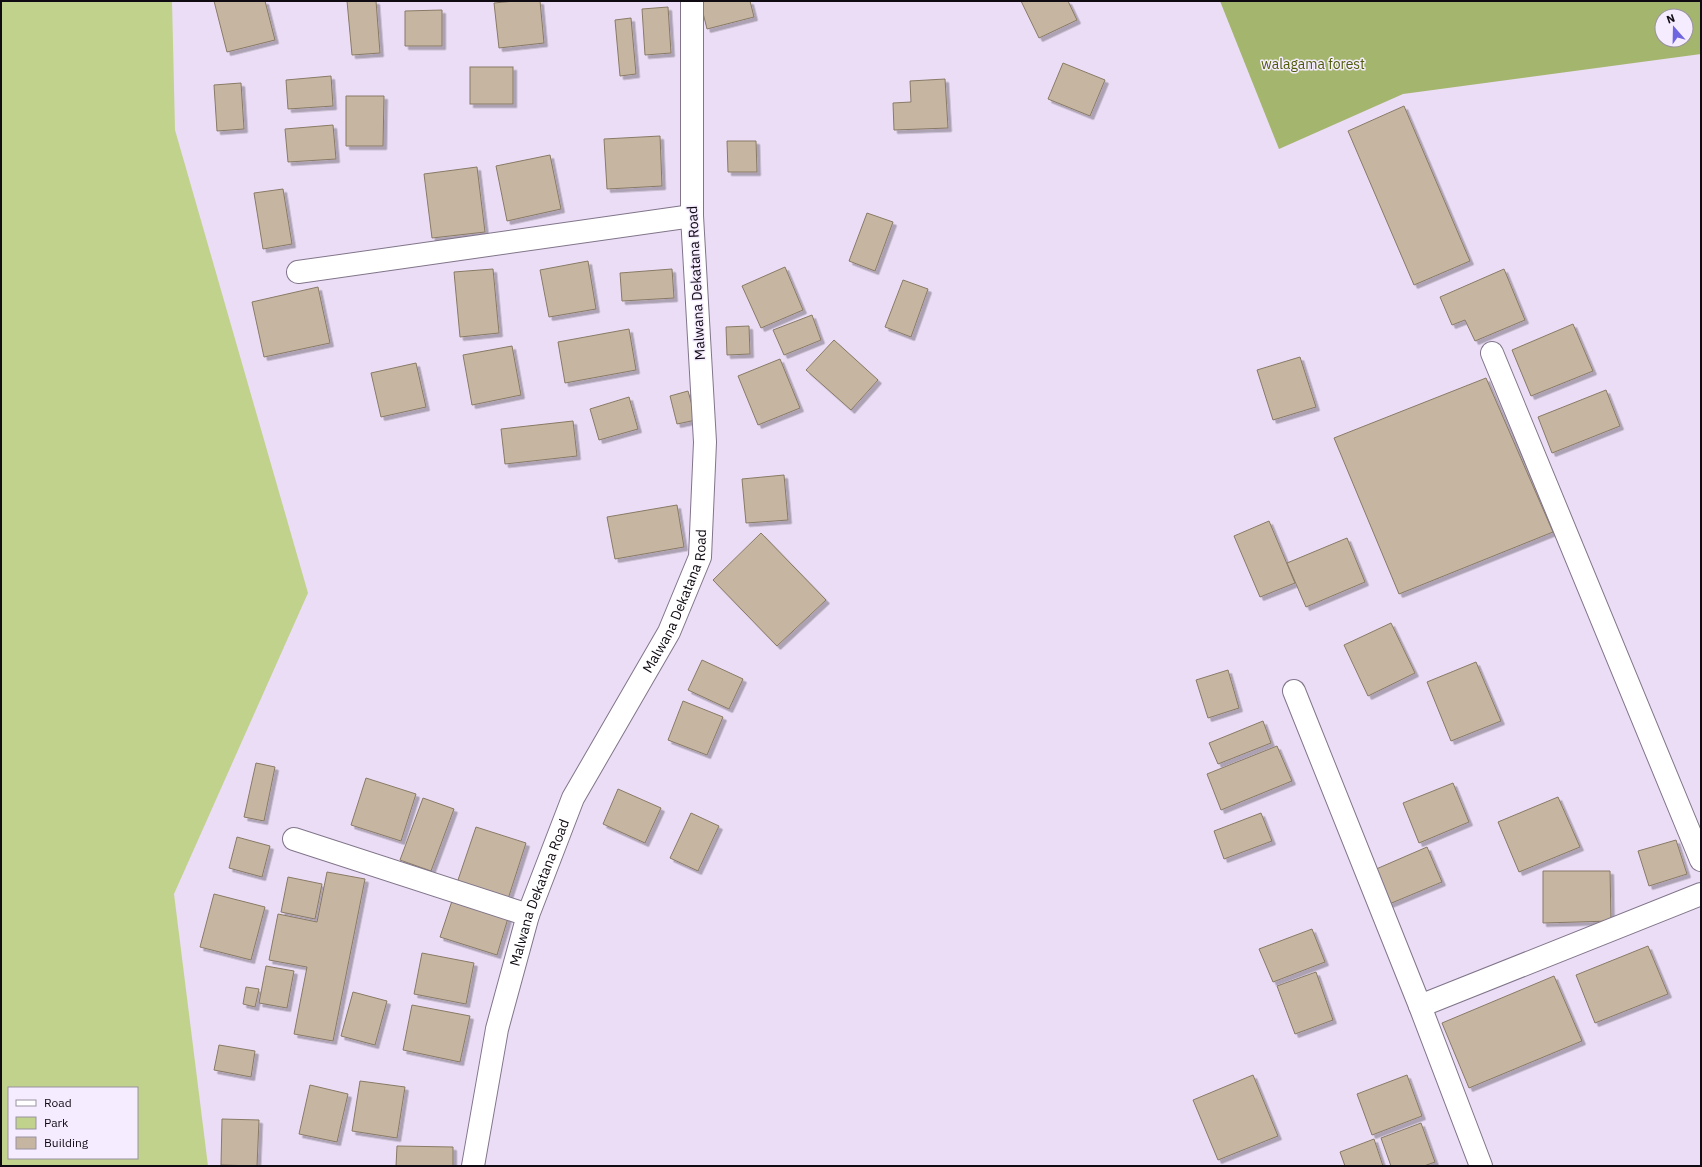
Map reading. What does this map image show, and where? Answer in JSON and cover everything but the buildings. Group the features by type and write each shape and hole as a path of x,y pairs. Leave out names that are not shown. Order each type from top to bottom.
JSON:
{"street":[{"name":"Malwana Dekatana Road","path":"473,1166 497,1029 528,915 573,798 669,632 700,557 705,442 692,216 692,1"},
{"path":"298,272 692,216"},
{"path":"1492,353 1701,860"},
{"path":"1294,691 1420,1006 1481,1166"},
{"path":"294,839 528,915"},
{"path":"1420,1006 1701,894"}],"green space":[{"path":"1,1 172,1 175,130 308,593 174,894 208,1166 1,1166"},
{"name":"walagama forest","path":"1220,1 1701,1 1701,54 1403,94 1279,149"}]}
